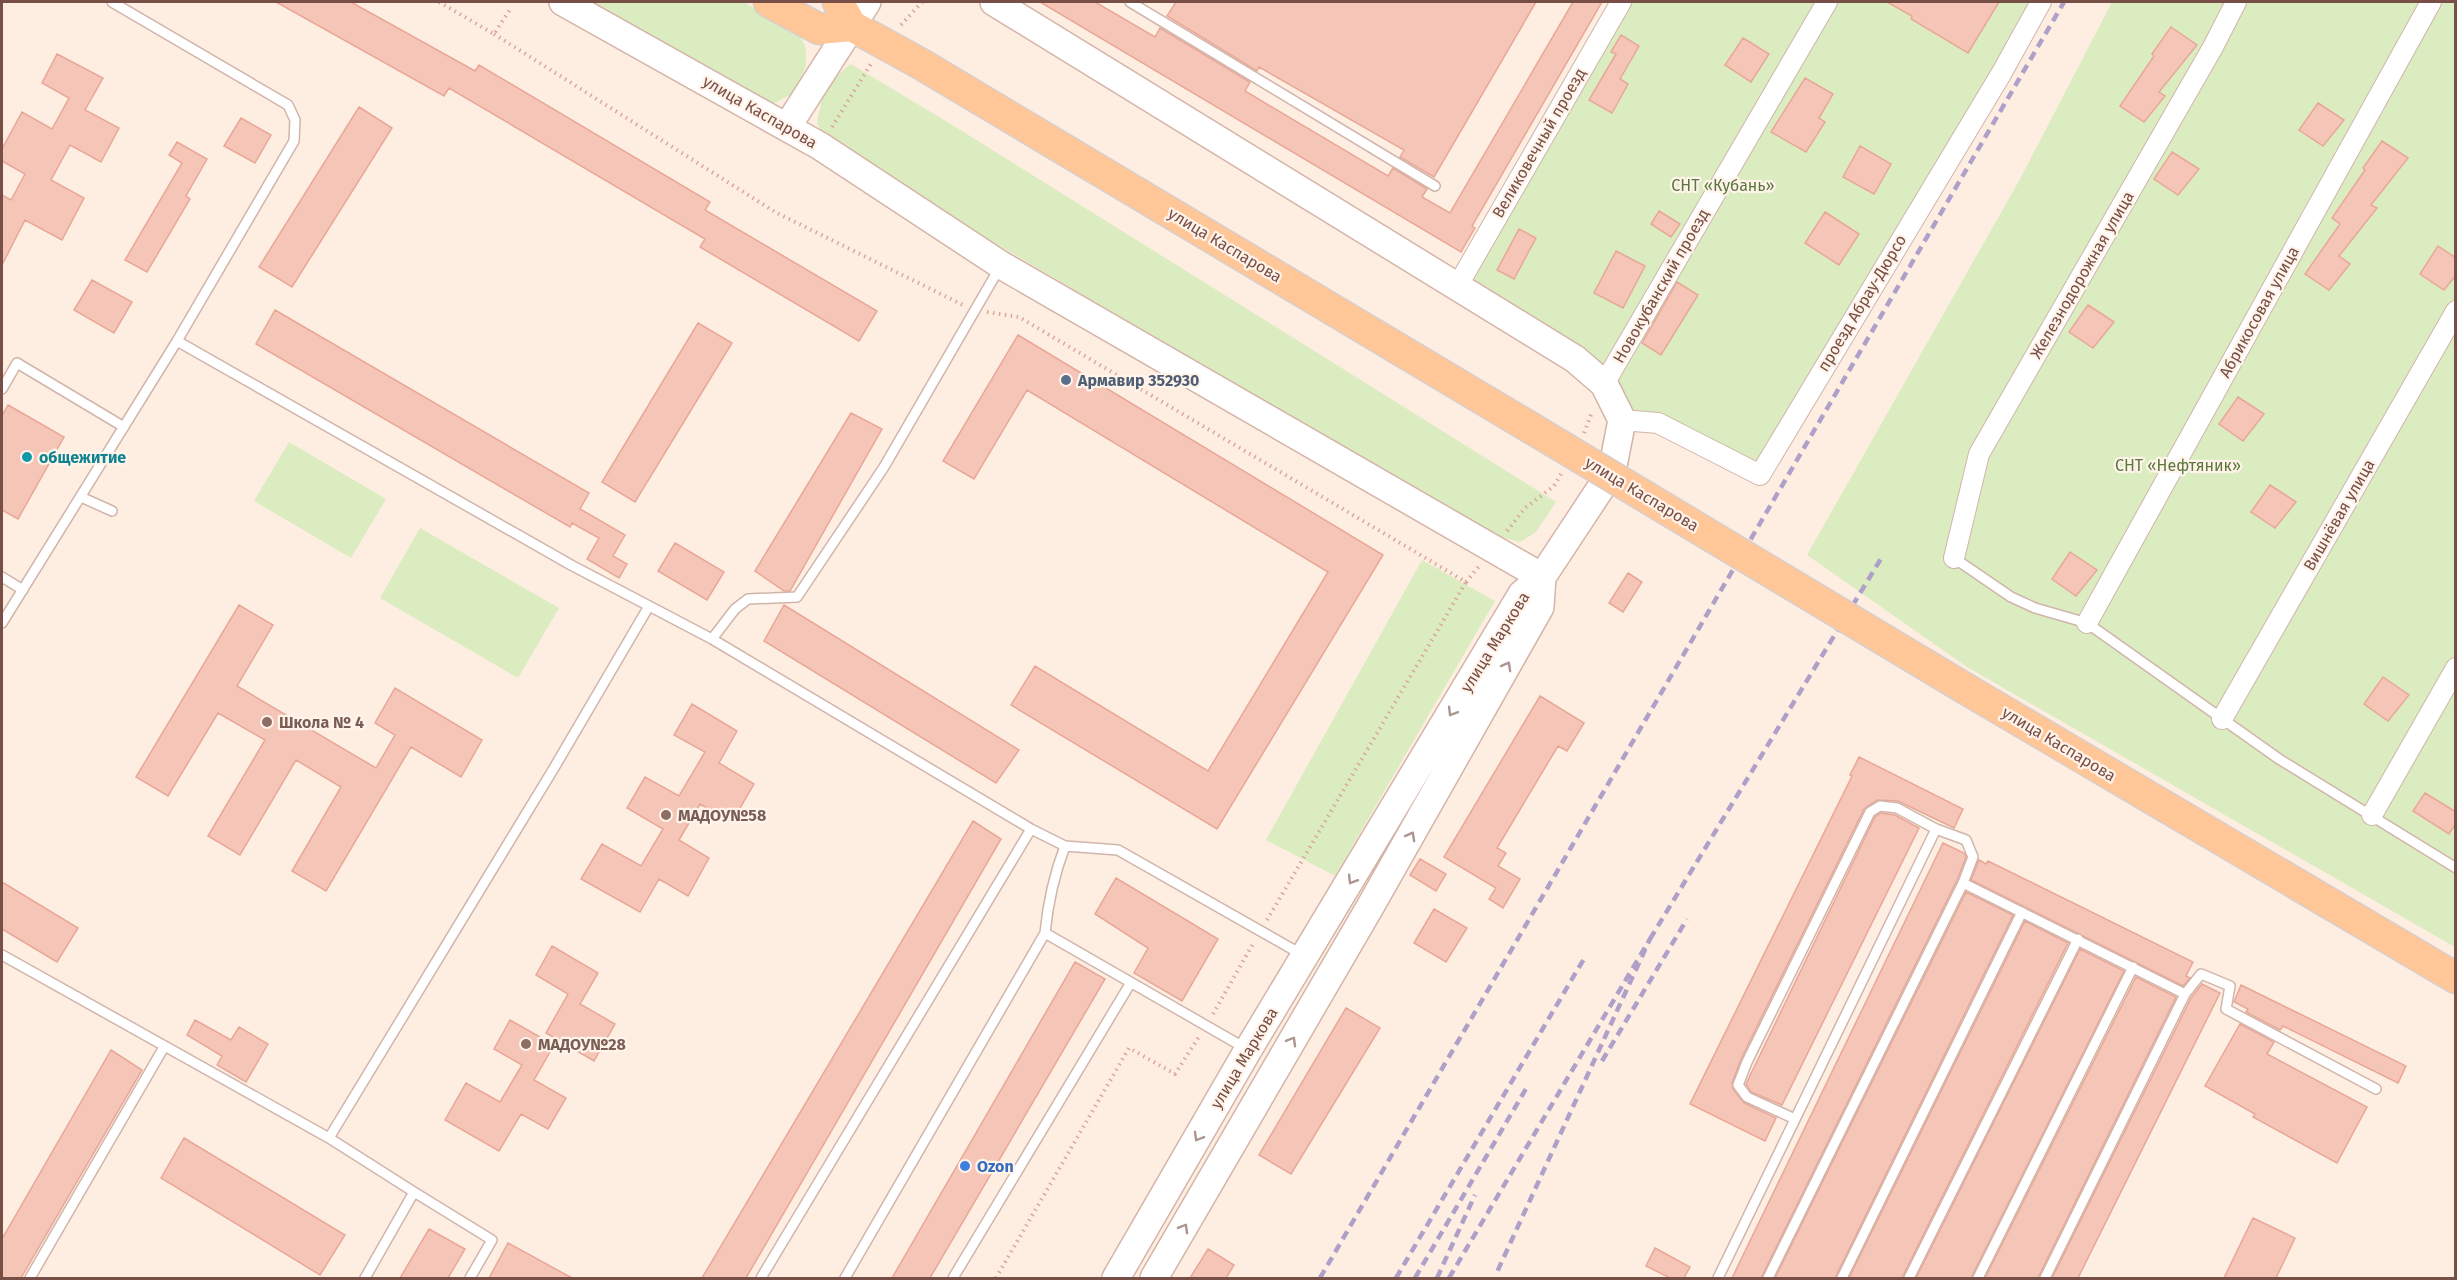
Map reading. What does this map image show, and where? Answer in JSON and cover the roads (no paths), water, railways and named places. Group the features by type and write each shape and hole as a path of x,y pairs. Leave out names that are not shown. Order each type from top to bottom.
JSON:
{"main road":[{"name":"улица Каспарова","path":"563,2 788,127 1001,265 1542,577"},
{"path":"769,2 819,29 852,10"},
{"path":"994,2 1458,285 1575,359 1604,384 1622,420 1612,471 1542,577"},
{"name":"улица Каспарова","path":"852,10 884,43 1966,689 2456,978"},
{"path":"788,127 852,10"},
{"name":"улица Маркова","path":"1116,1278 1248,1050 1522,594 1542,577"},
{"name":"улица Маркова","path":"1154,1278 1333,972 1540,607 1542,577"}],"street":[{"name":"Великовечный проезд","path":"1458,285 1621,2"},
{"name":"Новокубанский проезд","path":"1604,384 1827,2"},
{"name":"проезд Абрау-Дюрсо","path":"1622,420 1658,423 1760,475 2001,74 2041,2"},
{"name":"Железнодорожная улица","path":"1954,558 1979,454 2213,47 2236,2"},
{"name":"Абрикосовая улица","path":"2087,623 2432,2"},
{"name":"Вишнёвая улица","path":"2222,719 2456,311"},
{"path":"2372,815 2456,668"},
{"path":"1305,957 1333,972"},
{"path":"1248,1050 1277,1068"}],"lane":[{"path":"2,623 177,341 294,141 295,120 288,105 111,2"},
{"path":"1130,2 1435,186"},
{"path":"712,639 735,609 748,599 797,597 884,467 1001,265"},
{"path":"177,341 571,565 712,639 1031,829 1065,846 1118,850 1305,957"},
{"path":"2,388 17,363 124,427"},
{"path":"81,497 112,511"},
{"path":"1954,558 2011,597 2035,609 2087,623 2280,759 2456,868"},
{"path":"2,577 23,590"},
{"path":"329,1138 554,768 648,606"},
{"path":"1768,1278 1963,883 1974,857 1966,840 1936,830 1896,808 1880,806 1870,812 1738,1085 1747,1097 1795,1119"},
{"path":"761,1278 1031,829"},
{"path":"1718,1278 1936,830"},
{"path":"844,1278 1045,933 1054,874 1065,846"},
{"path":"1963,883 2185,994"},
{"path":"1842,1278 2022,912"},
{"path":"1045,933 1248,1050"},
{"path":"1909,1278 2078,939"},
{"path":"2,955 329,1138 492,1240 470,1278"},
{"path":"1978,1278 2133,967"},
{"path":"2045,1278 2185,994 2201,974 2230,986 2226,1009 2376,1089"},
{"path":"953,1278 1130,984"},
{"path":"30,1278 164,1047"},
{"path":"365,1278 414,1192"}],"railway":[{"path":"1320,1278 2064,2"},
{"path":"1650,939 1882,557"},
{"path":"1602,1061 1687,919"},
{"path":"1449,1278 1650,939 1497,1272"},
{"path":"1396,1278 1585,957"},
{"path":"1415,1278 1527,1087"},
{"path":"1437,1278 1475,1195"}],"place":[{"name":"Армавир 352930","path":"1066,380"},
{"name":"общежитие","path":"27,457"},
{"name":"Школа № 4","path":"267,722"},
{"name":"МАДОУ№58","path":"666,815"},
{"name":"МАДОУ№28","path":"526,1044"},
{"name":"Ozon","path":"965,1166"}],"park label":[{"name":"СНТ «Кубань»","path":"1723,185"},
{"name":"СНТ «Нефтяник»","path":"2178,465"}]}
